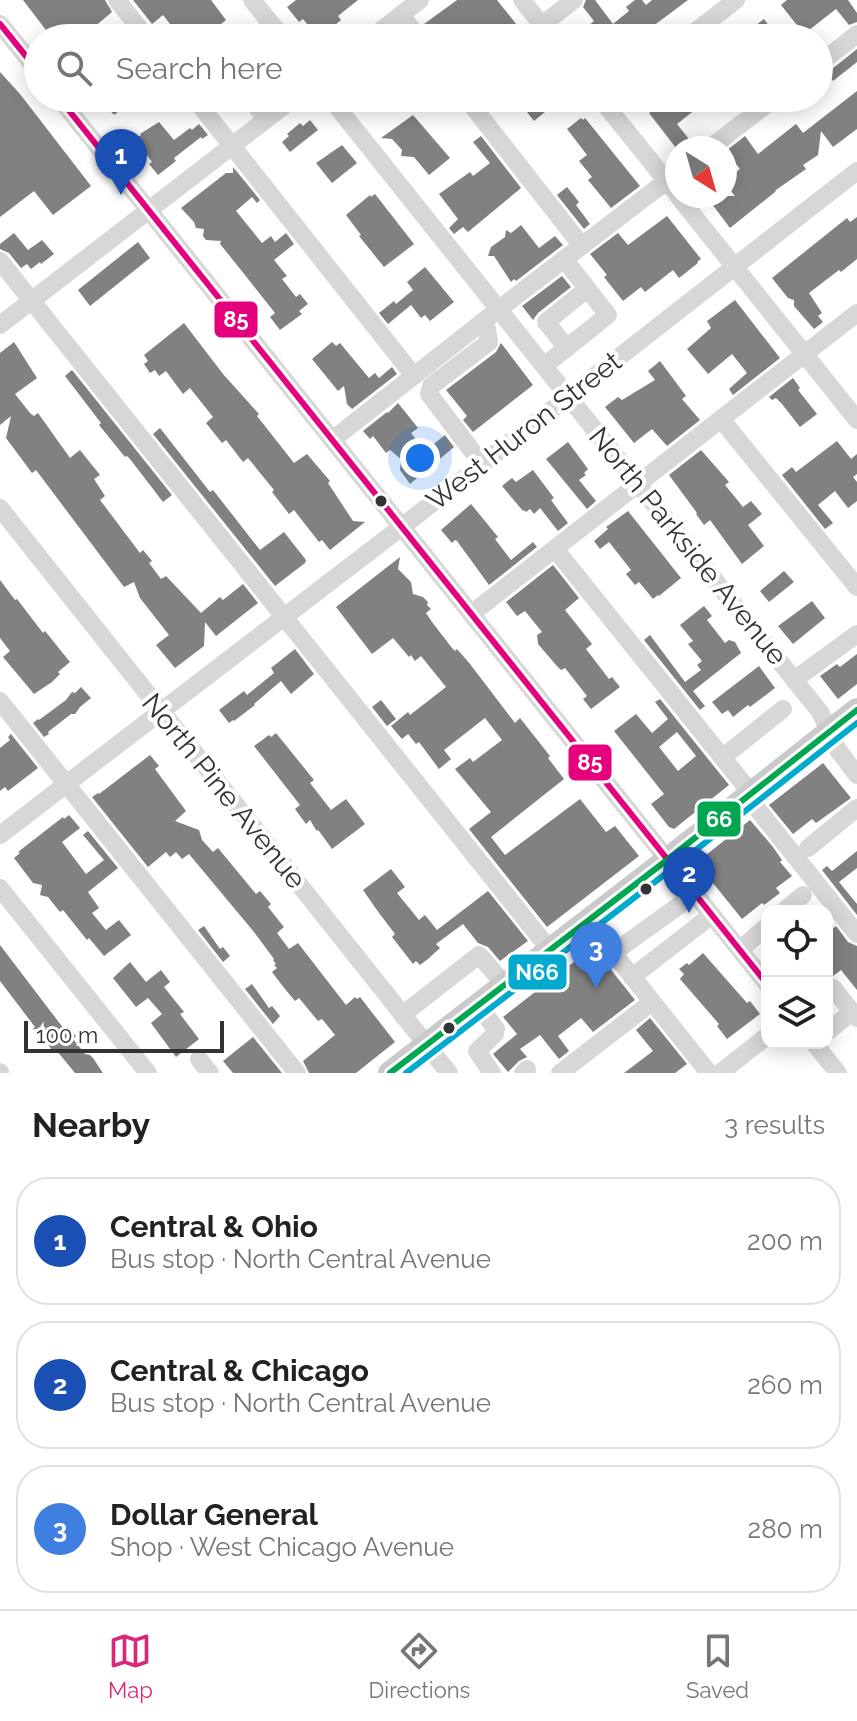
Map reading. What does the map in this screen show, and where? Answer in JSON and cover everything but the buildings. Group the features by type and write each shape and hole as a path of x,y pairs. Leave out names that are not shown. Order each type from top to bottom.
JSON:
{"main road":[{"path":"394,1072 857,710"}],"street":[{"path":"117,0 136,24"},
{"path":"252,0 272,24"},
{"path":"389,24 420,0"},
{"path":"522,0 541,24"},
{"path":"554,24 574,0"},
{"path":"705,24 736,0"},
{"path":"401,15 408,24"},
{"path":"0,24 24,54"},
{"path":"833,53 857,34"},
{"path":"70,112 761,977"},
{"path":"205,112 414,376"},
{"path":"261,112 266,119"},
{"path":"0,325 275,112"},
{"name":"North Parkside Avenue","path":"341,112 820,712 838,750 857,775"},
{"path":"477,112 582,246"},
{"path":"612,112 665,174"},
{"path":"726,136 757,112"},
{"name":"West Huron Street","path":"0,835 857,171"},
{"path":"332,440 564,259 665,192"},
{"path":"692,208 857,420"},
{"path":"544,366 608,315 564,259"},
{"path":"0,261 550,950"},
{"path":"567,348 546,322 587,289"},
{"path":"471,614 857,313"},
{"path":"482,322 487,329 489,342 431,386 429,394 482,464"},
{"path":"721,419 857,587"},
{"name":"North Pine Avenue","path":"0,508 449,1073"},
{"path":"555,549 723,757 857,934"},
{"path":"794,680 857,634"},
{"path":"0,701 297,1073"},
{"path":"723,757 783,709"},
{"path":"808,848 857,808"},
{"path":"0,888 148,1073"},
{"path":"613,953 695,894"},
{"path":"791,905 803,895"},
{"path":"632,977 712,915"},
{"path":"588,921 709,1073"},
{"path":"740,950 761,931"},
{"path":"402,1015 479,955 505,985"},
{"path":"833,988 854,1015 833,1028"},
{"path":"560,1073 652,1002"},
{"path":"478,1005 496,1029 495,1034 477,1051 491,1073"},
{"path":"720,1073 761,1041"},
{"path":"819,1049 838,1073"}],"transit line":[{"name":"85","path":"0,24 24,54"},
{"name":"85","path":"70,112 761,977"},
{"name":"66","path":"390,1073 857,710"},
{"name":"N66","path":"406,1073 857,723"}],"place":[{"name":"Central & Ohio","path":"121,195"},
{"name":"Central & Chicago","path":"689,913"},
{"name":"Dollar General","path":"596,988"}]}
